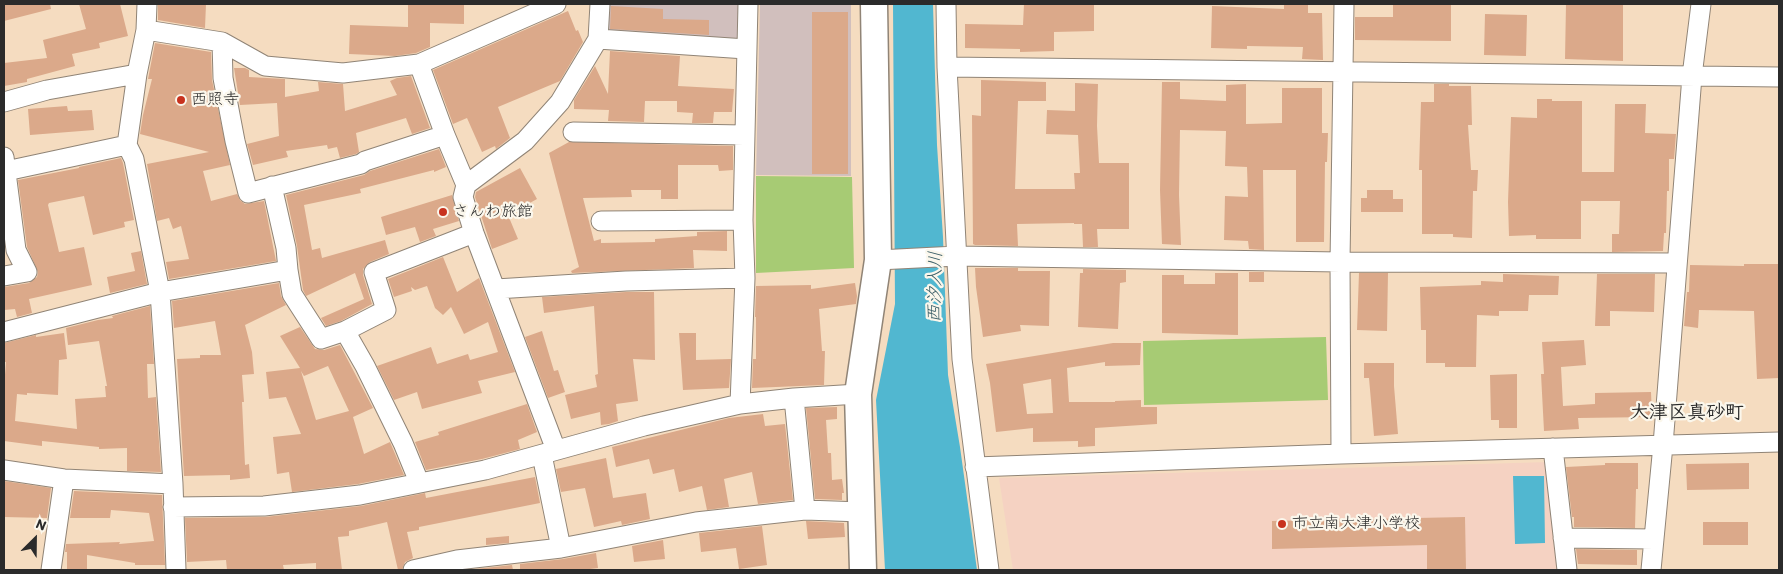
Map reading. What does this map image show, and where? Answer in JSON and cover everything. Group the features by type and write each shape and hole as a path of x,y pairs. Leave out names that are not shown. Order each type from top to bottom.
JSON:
{"street":[{"path":"147,4 146,30 137,74 127,145 134,159 160,292 173,484 176,570"},
{"path":"146,30 222,42 265,66 343,73 419,64 556,4"},
{"path":"561,548 549,452 496,289 462,197 466,185 524,142 560,102 598,39 600,4"},
{"path":"740,404 745,278 743,220 748,4"},
{"path":"863,570 858,394 878,260 874,4"},
{"path":"946,4 947,67 962,360 989,570"},
{"path":"1341,454 1340,262 1344,4"},
{"path":"1651,570 1664,445 1692,76 1701,4"},
{"path":"598,39 746,49"},
{"path":"222,42 223,78 235,141 248,193 361,164 445,135"},
{"path":"419,64 466,185"},
{"path":"947,67 1779,77"},
{"path":"4,102 47,90 137,74"},
{"path":"573,132 744,135"},
{"path":"4,276 27,272 16,250 5,164 127,145"},
{"path":"272,186 286,248 292,294 321,339 345,331 386,310 374,272 474,233"},
{"path":"601,221 743,220"},
{"path":"878,260 957,256 1340,262 1677,262"},
{"path":"4,332 160,292 288,270"},
{"path":"496,289 626,281 745,278"},
{"path":"345,331 365,366 403,443 419,482"},
{"path":"173,507 277,504 360,494 485,470 644,426 740,404 858,394"},
{"path":"794,398 805,510"},
{"path":"975,467 1341,454 1779,442"},
{"path":"1553,448 1567,570"},
{"path":"4,470 64,479 173,484"},
{"path":"51,570 64,479"},
{"path":"413,570 457,560 561,548 696,522 805,510 862,512"},
{"path":"1563,538 1654,539"}],"shaded area":[{"path":"604,4 739,4 738,42 608,37"},
{"path":"760,4 851,4 851,176 756,175"},
{"name":"市立南大津小学校","path":"1550,462 1563,570 1013,570 999,478"}],"green space":[{"path":"756,176 852,177 854,268 756,273"},
{"path":"1326,337 1328,400 1144,405 1143,341"}],"water":[{"name":"西汐入川","path":"893,4 933,4 937,145 943,237 948,375 977,570 885,570 876,400 895,304"},
{"path":"1513,476 1544,476 1545,543 1515,544"}],"building":[{"path":"4,4 50,4 51,9 4,21"},
{"path":"79,4 120,4 128,36 99,43 100,48 72,54 75,66 27,79 27,82 4,86 4,63 47,58 43,40 86,29"},
{"path":"158,4 206,4 205,28 158,20"},
{"path":"408,4 464,4 464,24 430,23 430,47 416,53 395,56 349,54 350,25 408,27"},
{"path":"1024,4 1094,4 1094,31 1054,32 1054,51 1020,52 1020,49 965,48 965,24 1023,25"},
{"path":"1284,4 1308,4 1308,13 1322,13 1323,60 1302,59 1303,47 1247,46 1247,49 1211,48 1212,6 1284,9"},
{"path":"1393,4 1451,4 1451,41 1355,40 1355,17 1393,17"},
{"path":"1566,4 1623,4 1623,61 1565,59"},
{"path":"611,6 663,9 663,19 709,20 709,35 610,29"},
{"path":"568,11 576,31 578,30 583,42 560,81 498,107 510,138 496,149 495,146 482,152 467,118 453,124 433,70"},
{"path":"812,12 848,12 848,174 812,174"},
{"path":"1485,14 1527,15 1526,56 1484,55"},
{"path":"155,43 211,52 212,80 230,165 203,171 211,201 237,194 245,204 264,201 276,261 169,279 166,262 189,259 181,226 173,229 169,218 157,221 147,164 209,152 140,134 152,79 148,79"},
{"path":"610,51 680,56 678,86 734,89 732,112 714,112 713,123 692,123 693,113 677,112 677,101 645,101 644,122 608,121 609,110 574,109 574,100 595,66 608,94"},
{"path":"234,68 249,70 249,77 285,79 285,97 319,91 318,82 343,84 345,111 397,95 390,81 411,76 430,128 412,134 406,118 356,133 359,152 356,154 340,158 337,147 328,149 327,145 286,151 288,157 253,165 247,144 279,136 277,103 240,105"},
{"path":"981,80 1046,82 1046,101 1018,101 1015,189 1075,189 1074,173 1080,173 1078,135 1046,134 1047,110 1075,111 1075,83 1098,84 1097,126 1099,163 1129,163 1129,229 1097,229 1098,247 1083,247 1082,224 1017,224 1018,246 973,244 972,115 981,116"},
{"path":"1162,82 1180,82 1180,99 1226,101 1226,85 1246,84 1246,124 1282,123 1282,88 1322,88 1322,133 1328,133 1327,162 1325,162 1324,242 1296,242 1296,170 1263,170 1264,250 1249,249 1248,241 1224,240 1225,196 1248,197 1247,167 1225,166 1226,131 1180,130 1179,195 1181,245 1162,244 1160,190"},
{"path":"1434,84 1471,86 1472,125 1468,125 1471,170 1478,170 1477,191 1473,191 1472,238 1453,237 1453,234 1422,234 1422,170 1419,170 1421,102 1434,102"},
{"path":"1537,99 1582,101 1582,172 1614,172 1615,104 1646,104 1645,133 1676,134 1674,159 1669,159 1669,191 1667,191 1666,233 1664,233 1663,251 1612,252 1612,234 1619,234 1620,201 1581,201 1581,239 1536,239 1536,235 1509,236 1508,202 1511,117 1537,118"},
{"path":"67,106 68,111 92,110 94,130 30,135 28,109"},
{"path":"569,142 733,146 733,170 719,171 718,165 678,165 678,199 661,199 661,190 631,190 632,197 583,198 594,241 601,239 601,243 655,242 655,239 697,236 697,232 727,231 727,251 693,250 694,268 572,273 571,271 579,267 549,153"},
{"path":"439,149 446,167 434,172 434,170 360,189 361,193 304,205 312,250 320,248 322,258 385,240 389,254 370,262 363,269 372,304 341,321 326,326 321,318 364,299 355,273 306,296 303,290 297,246 286,195 364,175 370,171"},
{"path":"121,158 134,220 124,222 125,227 93,235 84,196 49,203 48,205 59,252 84,247 92,285 29,299 32,313 17,317 15,309 4,310 4,287 29,283 37,277 38,272 27,247 18,180"},
{"path":"520,168 537,199 508,215 518,239 492,249 475,197 476,192"},
{"path":"1367,190 1393,190 1393,199 1403,199 1403,212 1361,212 1361,198 1367,198"},
{"path":"452,195 459,221 433,229 436,236 420,242 415,227 386,235 381,217"},
{"path":"141,251 147,284 110,293 107,277 135,271 131,253"},
{"path":"443,257 457,292 479,278 515,372 478,381 482,393 422,409 417,392 394,400 377,366 431,347 437,364 468,354 470,360 498,352 488,322 464,334 451,307 443,315 435,308 427,286 415,290 411,287 412,291 394,297 388,279"},
{"path":"1744,264 1779,264 1779,378 1757,379 1754,311 1699,310 1698,328 1684,326 1687,292 1689,292 1690,265 1744,266"},
{"path":"975,268 1018,268 1018,271 1050,271 1049,326 1020,325 1021,331 983,337"},
{"path":"1083,269 1126,270 1126,282 1120,283 1118,329 1078,327 1080,273 1083,273"},
{"path":"1249,272 1264,272 1264,282 1249,282"},
{"path":"1215,273 1238,273 1238,335 1162,333 1162,275 1184,275 1184,284 1215,284"},
{"path":"1359,273 1388,273 1387,331 1357,330"},
{"path":"1503,274 1559,276 1558,295 1529,295 1528,311 1499,311 1499,316 1477,315 1476,367 1445,367 1445,363 1426,363 1426,330 1421,330 1420,287 1481,285 1481,281 1503,282"},
{"path":"1597,274 1655,274 1654,312 1610,311 1610,326 1595,326"},
{"path":"279,283 281,296 286,305 245,325 252,352 254,374 242,375 245,465 249,464 250,478 230,480 230,475 184,476 177,359 200,358 200,355 221,355 215,321 174,328 172,301"},
{"path":"855,283 856,304 819,309 822,351 825,351 824,385 752,388 753,359 756,359 756,286 811,285 811,289"},
{"path":"654,292 655,360 633,359 638,401 616,404 618,421 609,424 601,425 600,412 571,419 565,395 597,387 595,375 598,374 594,306 544,313 542,297"},
{"path":"150,306 154,364 147,364 148,398 156,397 161,472 127,471 127,448 99,449 99,447 42,441 42,446 4,441 6,362 4,362 4,343 36,335 36,337 64,333 67,359 59,360 58,395 17,394 15,421 77,429 75,399 106,397 105,386 107,386 99,341 68,345 66,328 113,318 112,316"},
{"path":"300,327 315,349 324,350 340,345 373,408 353,417 364,454 390,442 404,475 358,484 292,492 289,472 277,474 273,437 301,434 286,397 269,399 266,372 300,368 280,336","holes":["328,366 349,411 316,420 301,371 304,376"]},
{"path":"542,331 554,371 558,370 565,392 548,398 525,337"},
{"path":"679,333 696,333 696,360 731,359 729,388 683,390"},
{"path":"1584,340 1586,365 1561,367 1563,406 1595,404 1595,393 1651,392 1652,417 1578,418 1579,429 1544,431 1541,374 1544,374 1542,342"},
{"path":"1113,343 1141,343 1140,365 1105,366 1105,362 1067,368 1069,402 1141,400 1141,407 1157,407 1157,424 1095,428 1095,446 1078,447 1078,441 1033,442 1033,428 996,432 986,364","holes":["1051,379 1053,413 1027,414 1023,384"]},
{"path":"1364,363 1394,363 1398,434 1374,436 1369,378 1364,378"},
{"path":"1517,374 1517,428 1499,428 1499,420 1491,420 1490,375"},
{"path":"527,404 537,432 518,440 520,449 426,470 415,442 439,435 438,432"},
{"path":"837,407 837,419 826,420 828,453 831,453 832,480 842,479 844,493 842,493 842,500 815,499 806,408"},
{"path":"763,414 765,426 785,424 793,500 758,504 752,472 724,479 729,507 707,510 702,486 679,492 674,469 653,474 649,459 616,467 612,447 729,418"},
{"path":"606,458 613,498 646,493 650,519 622,525 621,521 594,527 585,488 561,492 556,469"},
{"path":"1605,463 1638,463 1635,528 1574,527 1566,467 1605,465"},
{"path":"1749,463 1749,489 1687,490 1686,464"},
{"path":"535,477 540,503 419,527 419,530 407,532 413,558 405,562 402,570 398,570 387,522 349,531 349,536 338,537 342,570 316,570 316,563 283,565 284,570 227,570 226,560 187,562 185,518 265,517 361,506 425,493 426,498"},
{"path":"4,481 51,488 47,518 4,517"},
{"path":"74,491 162,495 165,565 135,565 135,563 87,555 87,570 67,570 66,544 120,542 119,544 154,541 149,513 111,510 110,518 70,518"},
{"path":"1465,517 1466,570 1427,570 1427,545 1272,549 1272,521"},
{"path":"806,521 844,523 845,537 808,539"},
{"path":"1703,522 1748,522 1748,545 1703,545"},
{"path":"762,526 767,565 739,569 736,548 701,552 699,533"},
{"path":"509,536 509,543 486,545 486,538"},
{"path":"663,540 665,559 634,562 632,546"},
{"path":"1576,549 1637,550 1637,565 1578,564"},
{"path":"596,553 598,568 582,570 520,570 520,564"},
{"path":"512,565 513,570 466,570"}],"place":[{"name":"西照寺","path":"181,100"},
{"name":"さんわ旅館","path":"443,212"},
{"name":"市立南大津小学校","path":"1282,524"}],"district":[{"name":"大津区真砂町","path":"1687,413"}]}
